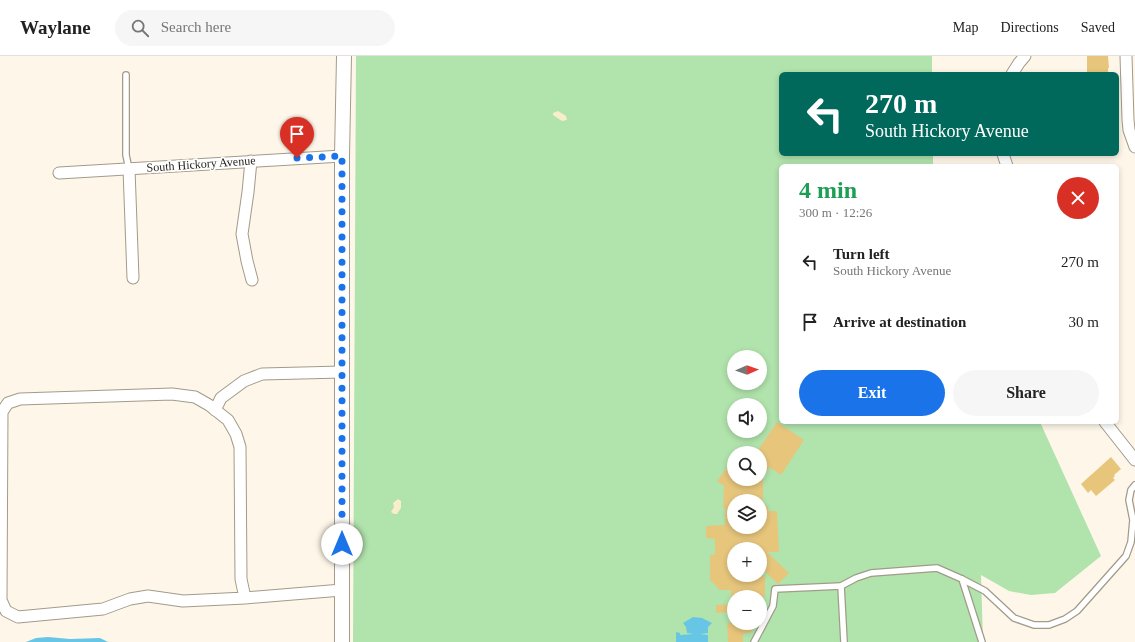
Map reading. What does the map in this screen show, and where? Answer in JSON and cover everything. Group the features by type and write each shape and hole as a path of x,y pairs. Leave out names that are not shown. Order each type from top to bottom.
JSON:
{"street":[{"path":"342,642 342,156 344,56"},
{"path":"1013,72 1025,56"},
{"path":"1126,56 1128,120 1129,130 1135,147"},
{"name":"South Hickory Avenue","path":"59,173 342,156"},
{"path":"251,161 242,234 252,280"},
{"path":"129,169 133,278"},
{"path":"215,410 221,398 244,381 262,374 342,372"},
{"path":"245,598 241,579 240,447 236,434 228,420 209,405 195,397 172,394 20,399 8,403 2,412 1,600 6,611 18,617 103,609 130,599 148,596 183,601 245,598 342,590"},
{"path":"1106,424 1135,460"}],"lane":[{"path":"126,75 126,154 129,169"},
{"path":"754,642 773,606 775,589 841,586 856,578 871,573 937,568 985,591 1014,618 1034,625 1049,625 1065,619 1077,611 1126,556 1131,542 1133,520 1129,500 1131,490 1135,485"},
{"path":"962,579 982,642"},
{"path":"841,586 844,642"}],"green space":[{"path":"356,56 932,56 932,72 779,72 779,156 933,156 933,164 779,164 779,424 1041,424 1101,556 1055,593 1031,595 1009,591 981,575 983,642 353,642"}],"sand":[{"path":"558,111 566,116 567,120 562,121 553,115 553,113"},
{"path":"398,499 401,501 401,508 397,514 394,514 391,512 394,507 393,503"}],"water":[{"path":"693,617 702,618 712,623 708,627 708,633 700,634 708,635 708,642 676,642 676,632 680,633 680,635 694,634 687,633 686,627 683,623"},
{"path":"48,637 70,639 100,638 108,642 26,642 36,638"}],"building":[{"path":"1087,56 1108,56 1108,72 1087,72"},
{"path":"777,422 804,440 781,475 769,467 767,471 767,446 761,446"},
{"path":"1111,457 1121,469 1114,475 1115,476 1113,478 1115,480 1096,496 1091,490 1088,493 1081,484"},
{"path":"727,467 727,486 763,486 763,494 727,494 727,534 767,534 767,506 768,511 777,511 779,552 767,552 767,542 727,542 727,582 765,582 765,590 720,590 710,580 710,555 715,555 715,539 706,538 706,526 725,525 725,508 723,508 724,486 717,481"},
{"path":"767,552 789,573 778,584 767,574"},
{"path":"727,604 727,612 716,613 716,605"},
{"path":"727,630 752,630 752,632 743,634 743,642 728,642"}],"route":[{"path":"297,158 342,156 342,544"}]}
